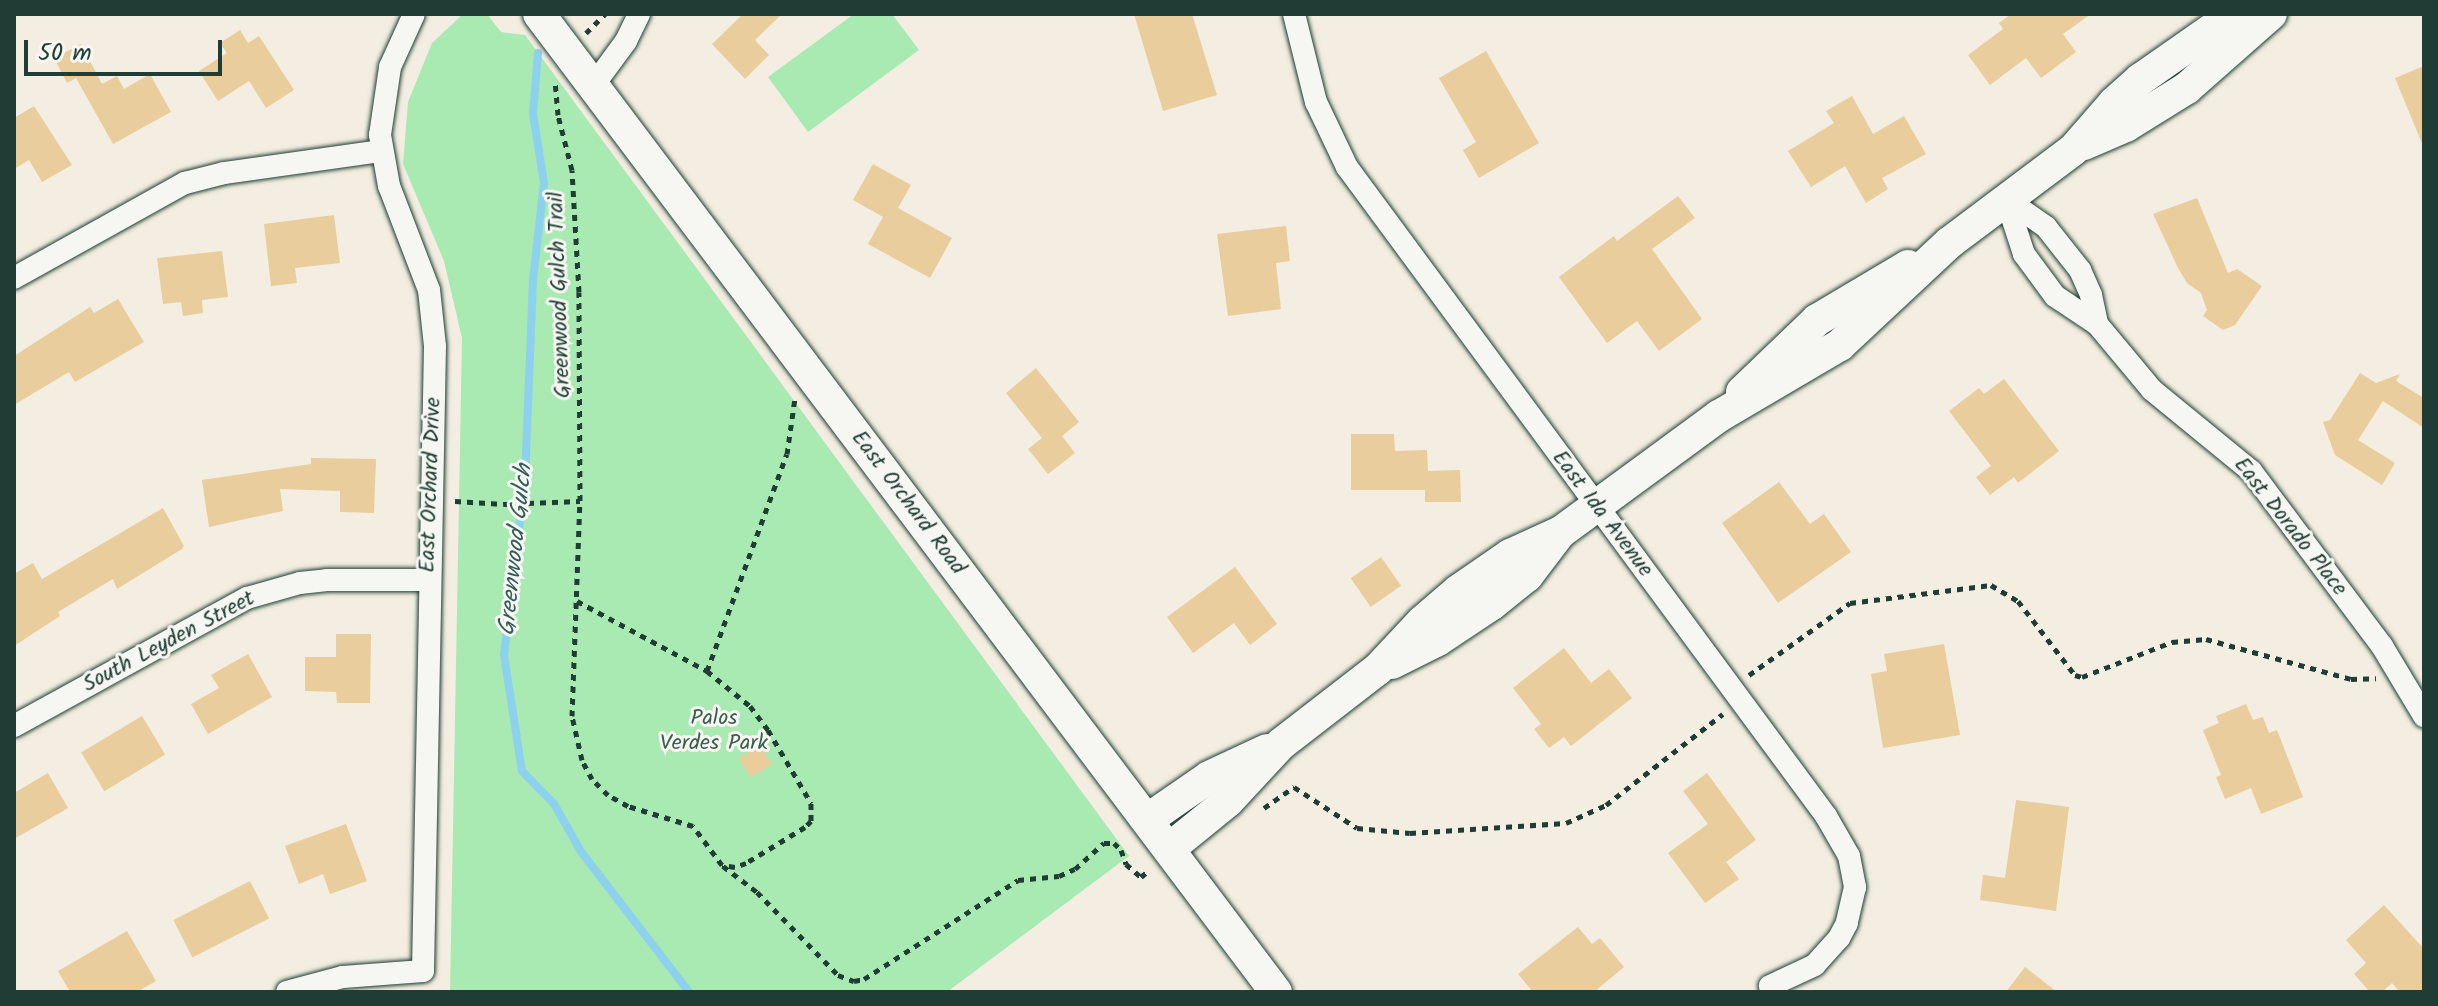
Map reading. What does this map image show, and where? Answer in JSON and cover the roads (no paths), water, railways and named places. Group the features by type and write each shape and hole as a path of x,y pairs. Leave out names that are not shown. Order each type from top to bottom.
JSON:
{"street":[{"name":"East Orchard Drive","path":"287,992 343,977 423,971 434,317 420,261 389,186 381,151 384,90 398,47 414,14"},
{"name":"East Orchard Road","path":"539,14 1276,992"},
{"path":"593,86 626,41 639,14"},
{"name":"East Ida Avenue","path":"1294,14 1316,102 1347,167 1737,694 1845,847 1854,871 1853,904 1847,923 1833,948 1815,965 1770,986"},
{"path":"2074,149 2114,103 2141,79 2234,14"},
{"path":"1169,849 1228,801 1281,744 1378,669 1438,640 1527,576 1561,532 1719,416 1817,320 1949,243 2074,149 2126,126 2187,88 2271,14"},
{"path":"14,278 185,183 224,173 381,151"},
{"name":"East Dorado Place","path":"2006,199 2018,241 2055,296 2097,324 2152,390 2251,471 2382,646 2419,707"},
{"name":"East Dorado Place","path":"2006,199 2046,227 2080,270 2091,295 2097,324"},
{"name":"South Leyden Street","path":"14,726 247,598 327,580 428,580"},
{"path":"1147,820 1209,777 1281,744"}],"waterway":[{"name":"Greenwood Gulch","path":"538,53 533,114 544,183 533,280 525,479 504,655 522,771 554,804 582,853 689,992"}],"park label":[{"name":"Palos Verdes Park","path":"714,730"}]}
